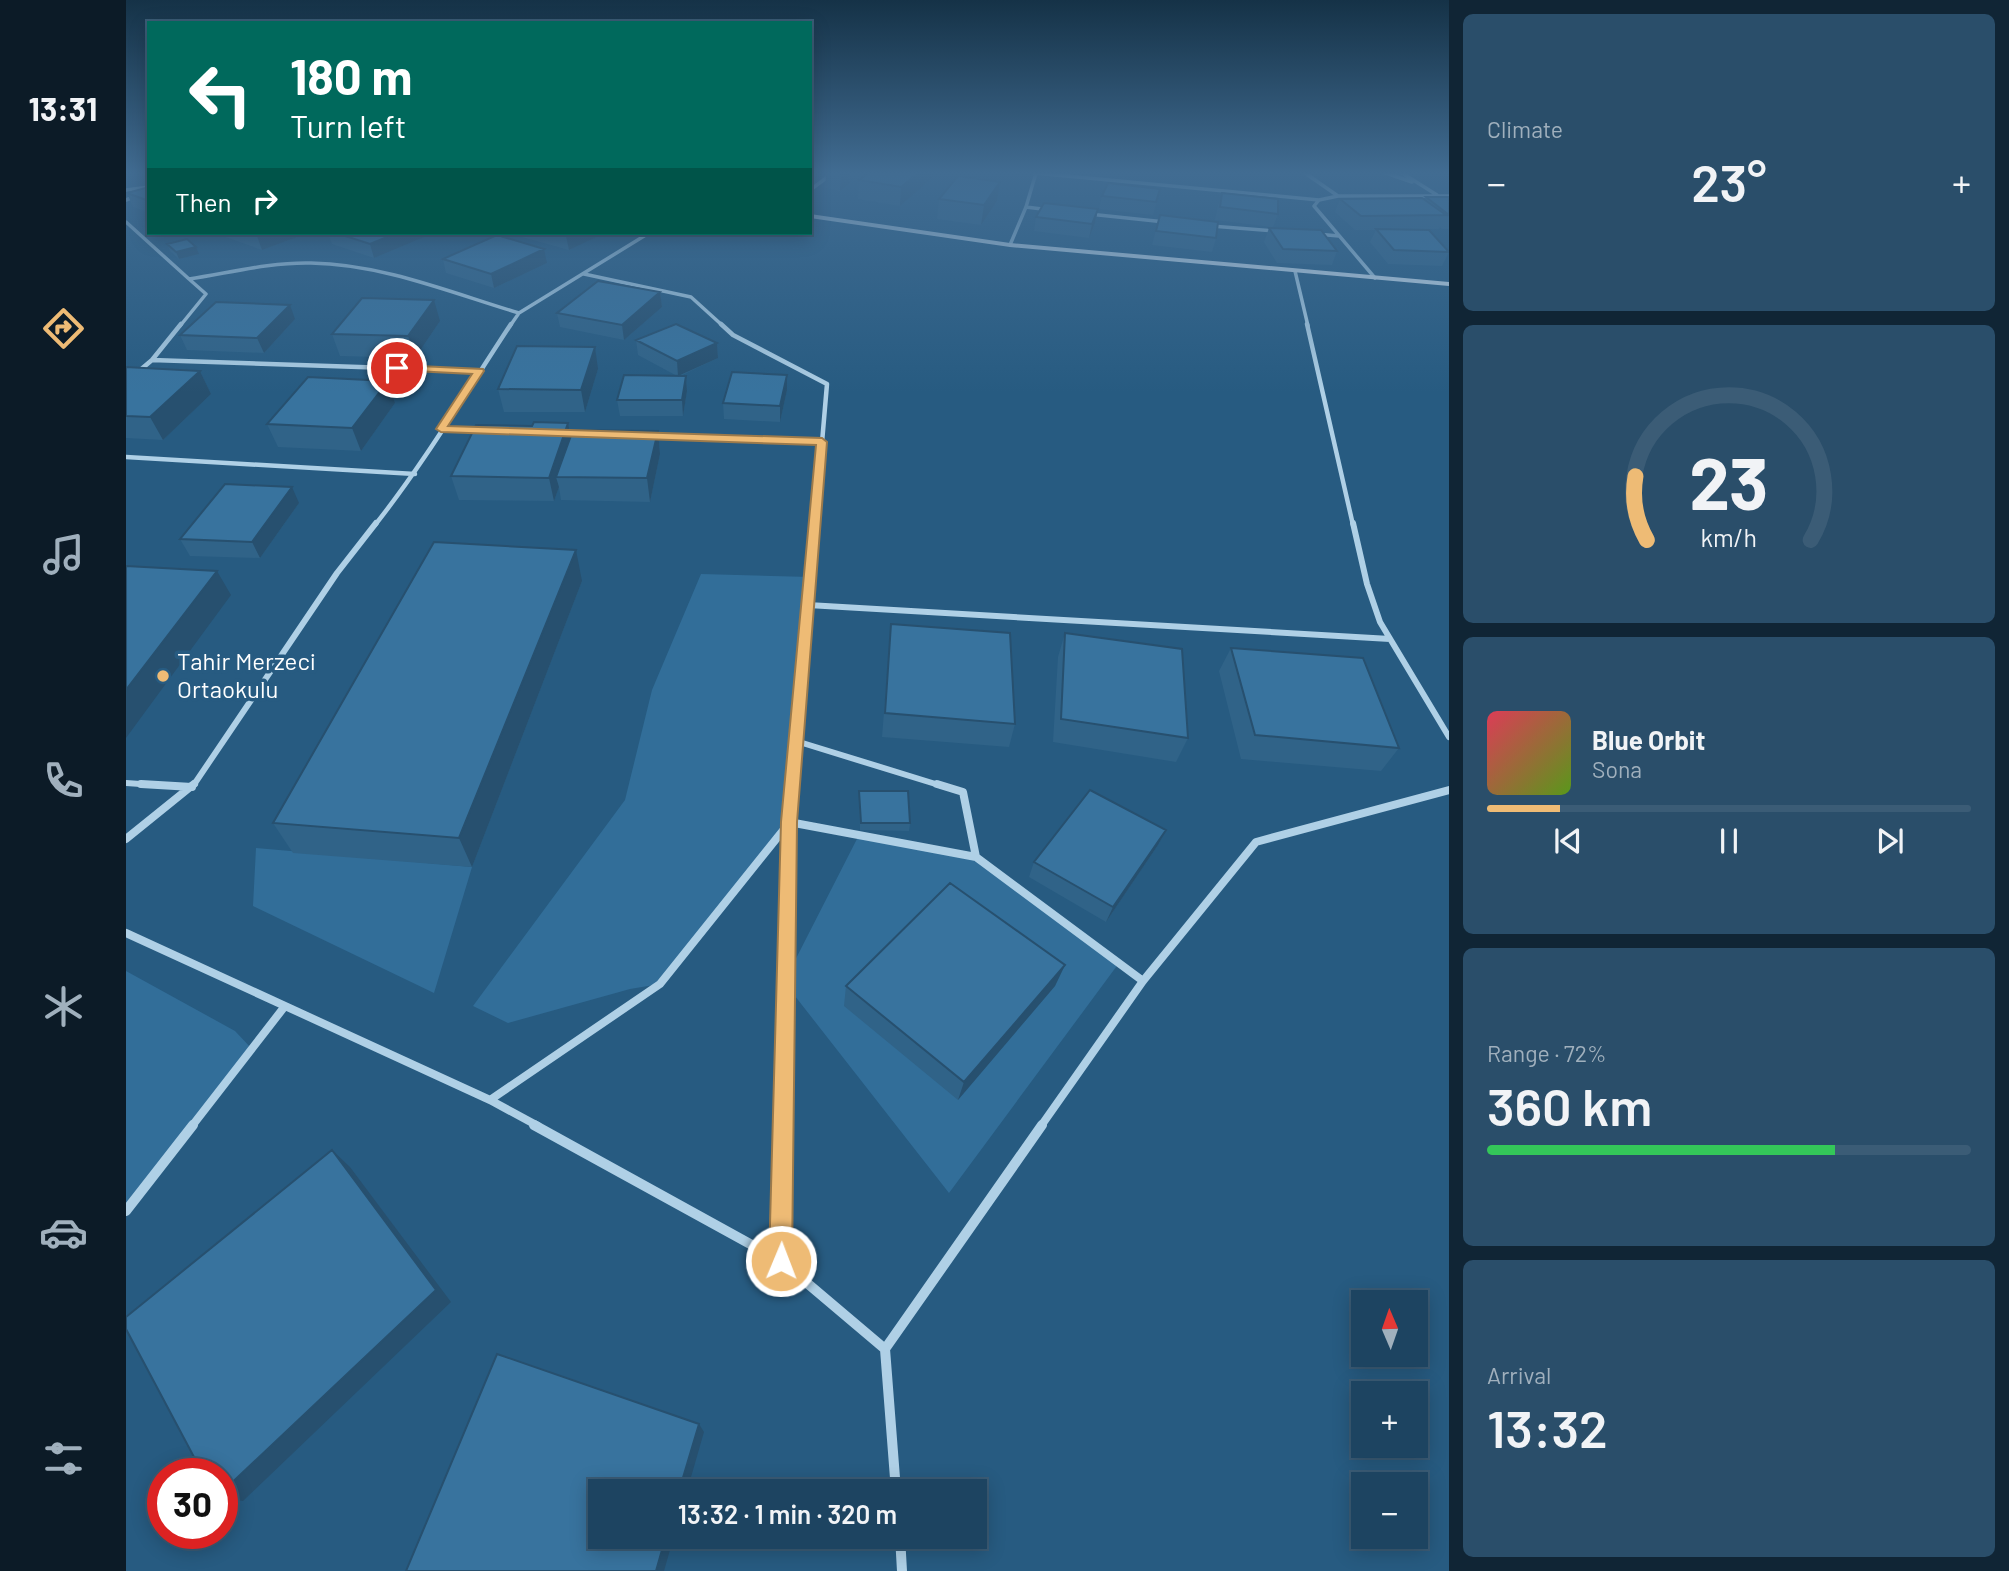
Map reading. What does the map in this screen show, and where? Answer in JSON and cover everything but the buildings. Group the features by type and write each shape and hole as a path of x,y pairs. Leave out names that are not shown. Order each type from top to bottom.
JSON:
{"main road":[{"path":"1024,246 1449,284"}],"street":[{"path":"126,382 152,360 206,294 153,246"},
{"path":"126,839 192,788 337,573 415,474 441,429 519,313 628,246"},
{"path":"1348,246 1375,278"},
{"path":"189,279 310,263 377,272 519,313"},
{"path":"1295,271 1367,583 1380,622 1449,737"},
{"path":"584,274 691,297 733,335 827,384 789,822 781,1261"},
{"path":"152,360 479,371"},
{"path":"441,429 495,431"},
{"path":"645,436 822,442"},
{"path":"126,457 415,474"},
{"path":"808,605 1390,639"},
{"path":"796,741 963,792 976,857"},
{"path":"126,783 192,788"},
{"path":"895,1479 885,1349 1143,981 1256,842 1449,790"},
{"path":"789,822 976,857 1143,981"},
{"path":"490,1100 660,984 789,822"},
{"path":"126,933 490,1100 781,1261 885,1349"},
{"path":"126,1211 285,1006"},
{"path":"901,1549 902,1571"}],"shaded area":[{"path":"701,574 810,577 789,822 660,984 630,989 508,1023 473,1006 625,800 652,690"},
{"path":"859,835 976,857 1119,963 949,1193 784,982"},
{"path":"256,848 472,867 434,993 253,906"},
{"path":"126,971 235,1031 252,1049 126,1211"}],"place":[{"name":"Tahir Merzeci Ortaokulu","path":"163,676"}],"route":[{"path":"397,368 479,371 441,429 822,442 789,822 783,1032 781,1261"}]}
